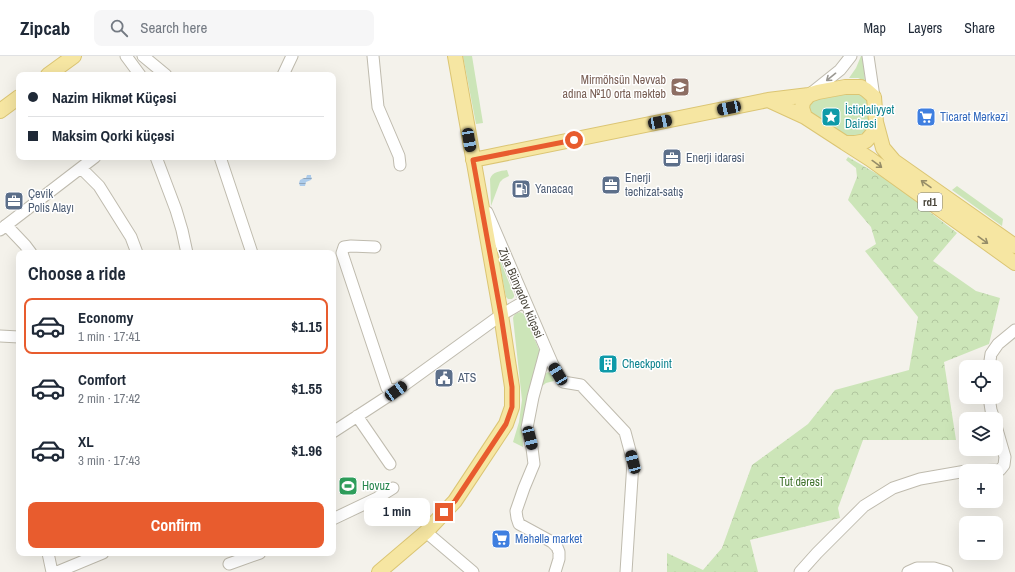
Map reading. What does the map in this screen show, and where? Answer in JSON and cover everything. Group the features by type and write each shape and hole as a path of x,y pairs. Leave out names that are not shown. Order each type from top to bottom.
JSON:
{"main road":[{"path":"52,72 74,56"},
{"path":"379,572 426,532 455,501 506,424 512,407 512,387 501,315 479,197 475,160 455,56"},
{"path":"475,160 768,100 809,95 845,87 861,87 874,97 876,122 873,133 866,141 845,143 805,117 768,100"},
{"path":"805,117 802,108 803,102 809,95"},
{"path":"0,111 16,99"},
{"name":"rd1","path":"876,122 883,148 894,161 1015,246"},
{"name":"rd1","path":"845,143 876,163 1015,263"}],"street":[{"path":"126,56 138,72"},
{"path":"143,56 162,72"},
{"path":"284,72 292,56"},
{"path":"373,56 378,107 399,156 400,165"},
{"path":"809,95 840,70 850,56"},
{"path":"868,56 874,97"},
{"path":"29,250 25,245 3,228 91,160"},
{"path":"157,160 176,210 186,250"},
{"path":"221,160 251,250"},
{"path":"81,168 99,186 131,237 136,250"},
{"name":"Ziya Bünyadov küçəsi","path":"479,197 553,365 563,382 581,385 625,432 633,462 626,572"},
{"path":"375,247 344,247 342,253 387,388 396,391"},
{"path":"336,430 396,391 501,315 525,301"},
{"path":"990,360 991,354 998,344 1015,330"},
{"path":"0,336 16,337"},
{"name":"Ziya Bünyadov küçəsi","path":"546,349 533,397 527,428 534,464 516,511 519,524 552,542 557,547 559,559 555,572"},
{"path":"357,416 390,464"},
{"path":"1003,448 1006,457 1003,466"},
{"path":"800,572 816,553 864,506 893,488 920,479 959,473"},
{"path":"336,518 377,498 393,488"},
{"path":"426,532 474,572"},
{"path":"49,556 52,572"},
{"path":"56,572 96,556"},
{"path":"229,564 252,556"},
{"path":"908,572 917,568 934,568 947,572"}],"green space":[{"path":"463,56 472,56 483,123 476,124"},
{"path":"861,56 863,56 865,81 858,78 849,78 856,68"},
{"path":"851,90 866,96 872,121 864,136 843,138 808,114 809,101"},
{"name":"Tut dərəsi","path":"848,157 891,182 957,233 933,261 976,291 1000,298 989,344 944,362 956,440 863,440 838,508 840,518 750,540 758,572 667,572 667,553 703,570 722,548 752,465 808,424 835,390 909,370 918,317 865,251 876,244 871,227 848,200 857,177 856,168 846,160"},
{"path":"507,170 509,176 500,182 491,206 490,179 497,172"},
{"path":"957,186 1003,219 1002,226 952,190"},
{"path":"498,255 514,295 512,299 508,299 506,297"},
{"path":"520,312 524,314 540,352 522,422 523,447 513,442 519,422 522,400 513,318"},
{"path":"548,372 551,374 554,381 546,383 541,387 545,374"}],"water":[{"path":"307,175 311,175 311,180 306,182 305,186 300,186 300,180 306,178"}],"place":[{"name":"Mirmöhsün Nəvvab adına №10 orta məktəb","path":"680,87"},
{"name":"İstiqlaliyyət Dairəsi","path":"831,117"},
{"name":"Ticarət Mərkəzi","path":"926,117"},
{"name":"Enerji idarəsi","path":"672,158"},
{"name":"Enerji təchizat-satış","path":"611,185"},
{"name":"Yanacaq","path":"521,189"},
{"name":"Çevik Polis Alayı","path":"14,201"},
{"name":"Checkpoint","path":"608,364"},
{"name":"ATS","path":"444,378"},
{"name":"Hovuz","path":"348,486"},
{"name":"Məhəllə market","path":"501,539"}],"route":[{"path":"444,512 455,501 506,424 512,407 512,387 501,315 473,160 574,140"}]}
